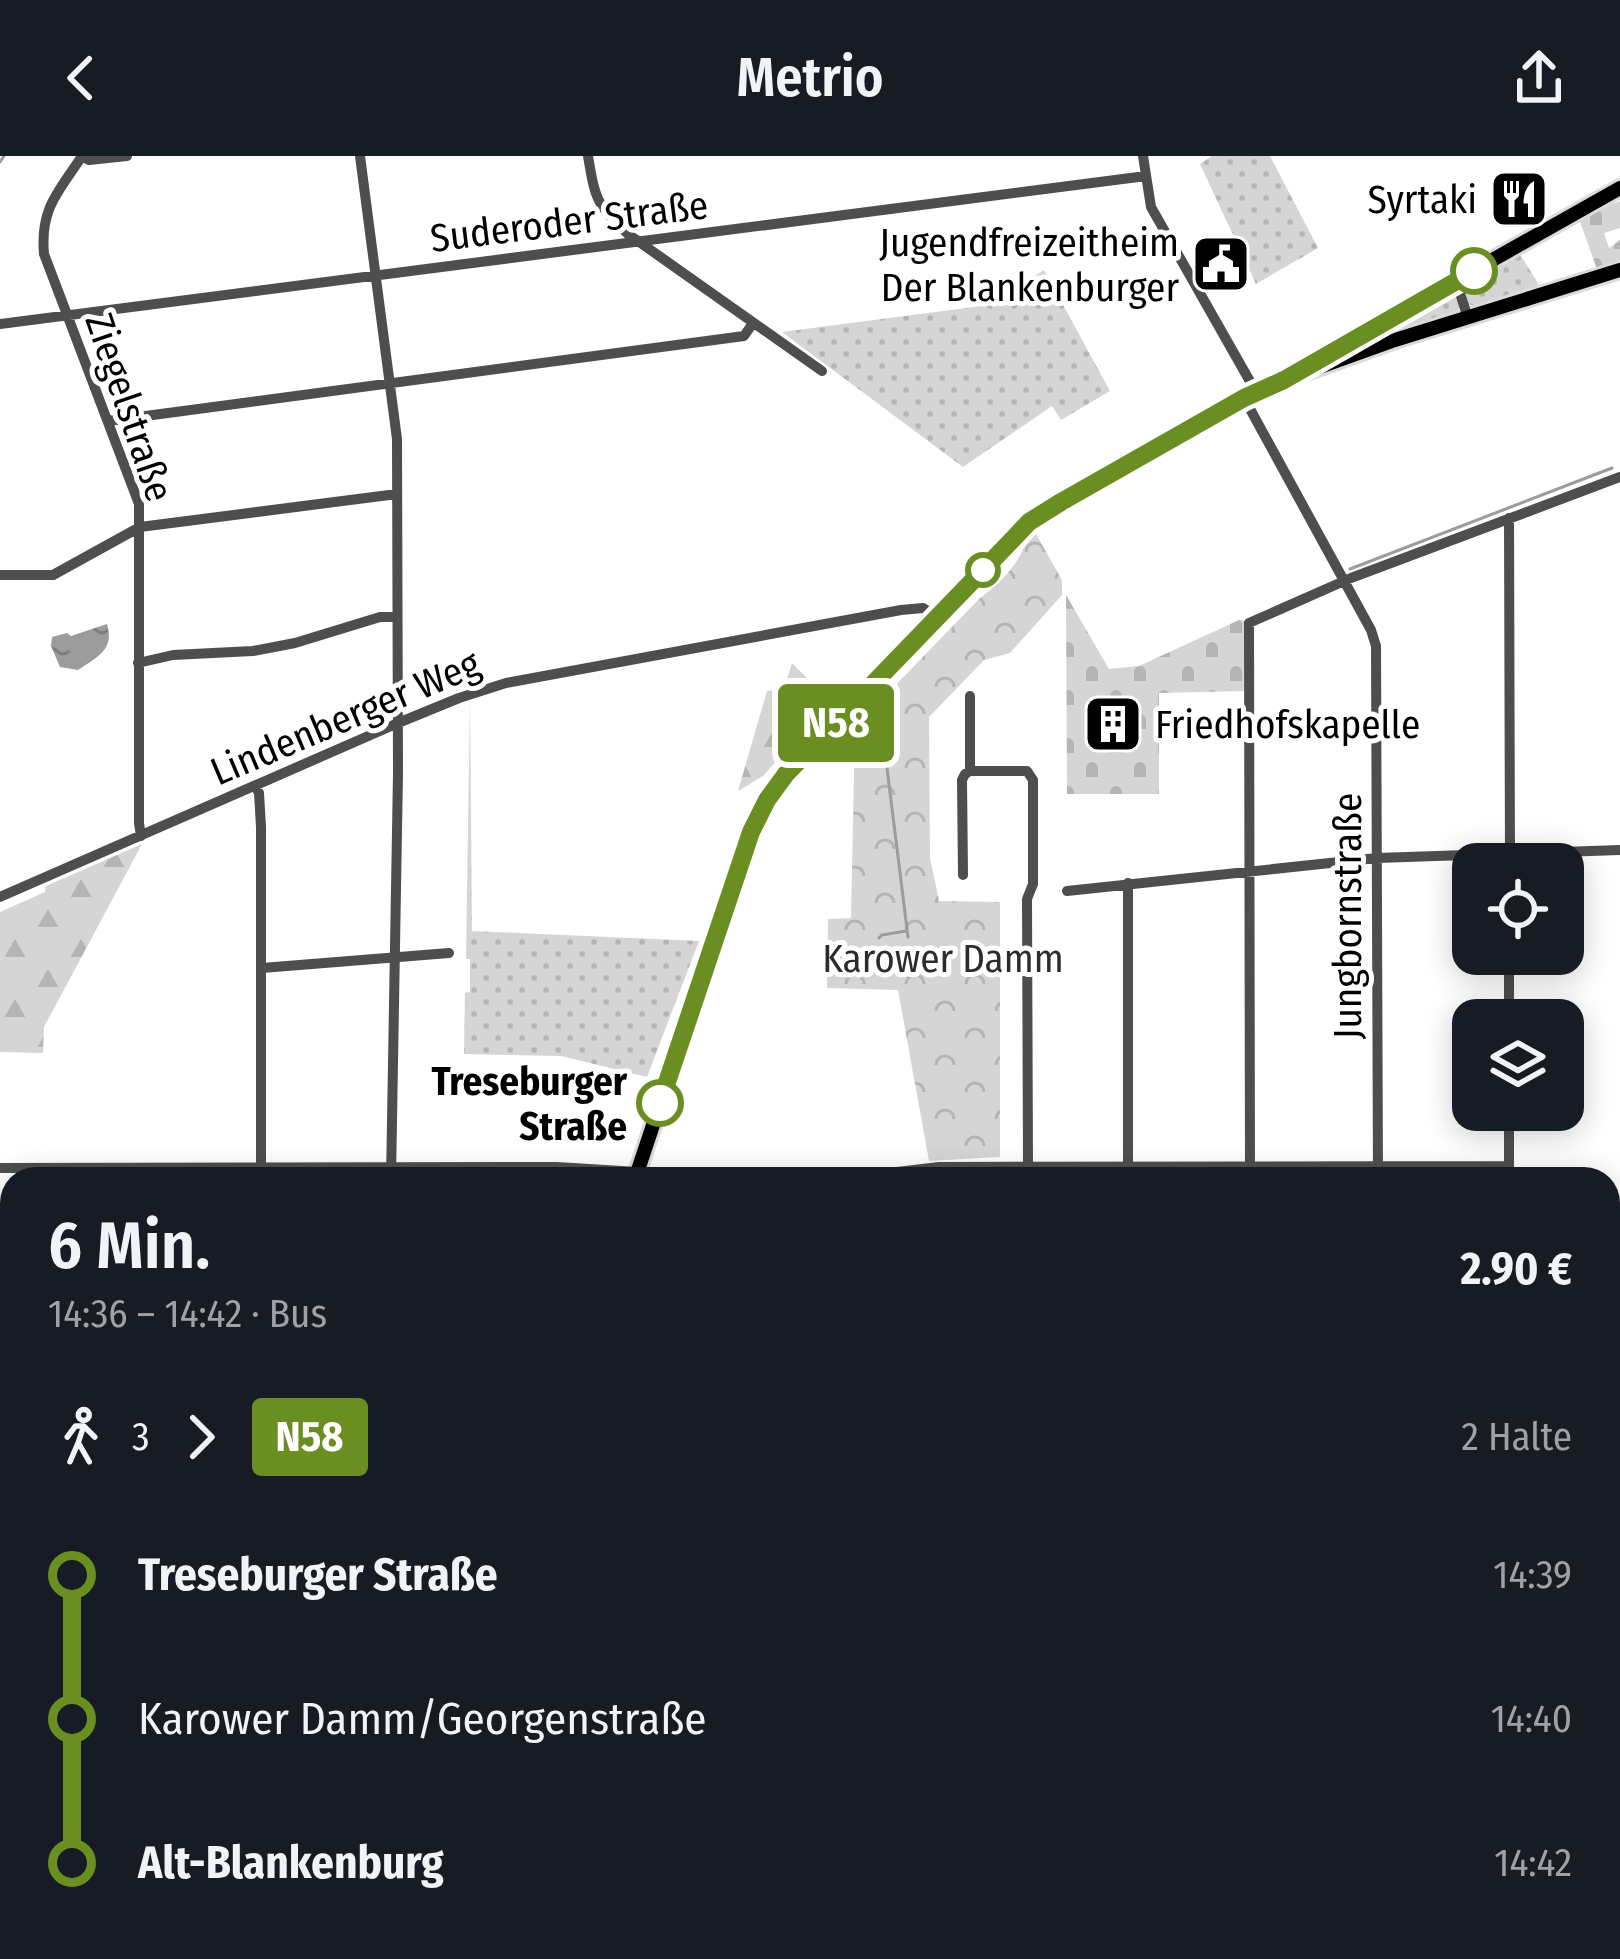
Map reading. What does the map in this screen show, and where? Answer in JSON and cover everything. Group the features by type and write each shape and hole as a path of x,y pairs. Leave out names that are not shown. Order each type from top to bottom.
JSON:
{"main road":[{"path":"1284,380 1620,188"},
{"path":"640,1167 756,820 786,774 1029,522 1250,394 1468,317 1620,270"}],"street":[{"path":"81,156 89,160 127,156"},
{"name":"Ziegelstraße","path":"81,156 46,213 44,255 140,504 141,836"},
{"path":"360,156 397,439 391,1167"},
{"path":"588,156 601,208 641,242 822,371"},
{"name":"Jungbornstraße","path":"1143,156 1151,207 1376,646 1378,1167"},
{"name":"Suderoder Straße","path":"0,324 1146,176"},
{"path":"1456,281 1468,317"},
{"path":"108,421 744,336 754,323"},
{"path":"1250,1167 1249,623 1620,477"},
{"path":"0,575 53,574 140,526 397,494"},
{"path":"1509,518 1510,843"},
{"name":"Lindenberger Weg","path":"0,898 398,723 506,682 894,611 923,608 938,618"},
{"path":"138,663 253,651 380,616 397,617"},
{"path":"970,696 970,771"},
{"path":"939,1167 1028,1167 1027,899 1033,884 1033,780 1028,771 965,774 963,875"},
{"path":"255,786 261,827 261,1167"},
{"path":"1584,853 1620,850"},
{"path":"1067,890 1377,858 1452,858"},
{"path":"1128,884 1128,1167"},
{"path":"262,968 449,953"},
{"path":"1509,1131 1509,1167"}],"green space":[{"path":"1212,156 1270,156 1318,248 1256,284 1200,164"},
{"path":"1620,201 1620,228 1604,233 1609,248 1620,240 1620,264 1598,272 1578,216"},
{"path":"1518,251 1541,288 1479,309 1468,304 1465,279"},
{"path":"1044,270 1110,391 1061,420 1052,406 963,467 782,332 989,305"},
{"path":"1452,290 1460,306 1455,317 1320,364"},
{"name":"Karower Damm","path":"1035,532 1062,580 1062,595 1010,653 984,660 929,717 930,858 939,901 1000,902 1000,1157 929,1161 898,990 827,988 828,919 851,918 855,727 1006,575"},
{"path":"1066,595 1109,669 1139,666 1245,621 1244,691 1159,693 1159,794 1067,794"},
{"path":"792,663 831,702 763,776 738,791 767,691 784,689"},
{"path":"470,698 472,931 699,941 647,1077 561,1056 464,1054 465,993 470,992 470,959 466,959"},
{"path":"142,844 44,1027 43,1053 0,1052 0,912"}],"water":[{"path":"107,624 109,640 98,657 78,670 60,667 52,637"}],"waterway":[{"path":"0,162 4,156"},
{"path":"1350,569 1612,468"},
{"path":"882,728 908,937"},
{"path":"879,938 906,931"}],"bus line":[{"name":"N58","path":"660,1103 751,832 767,800 786,774 1029,522 1474,271"}],"place":[{"name":"Syrtaki","path":"1519,199"},
{"name":"Jugendfreizeitheim Der Blankenburger","path":"1221,264"},
{"name":"Friedhofskapelle","path":"1113,724"},
{"name":"Treseburger Straße","path":"660,1103"}]}
